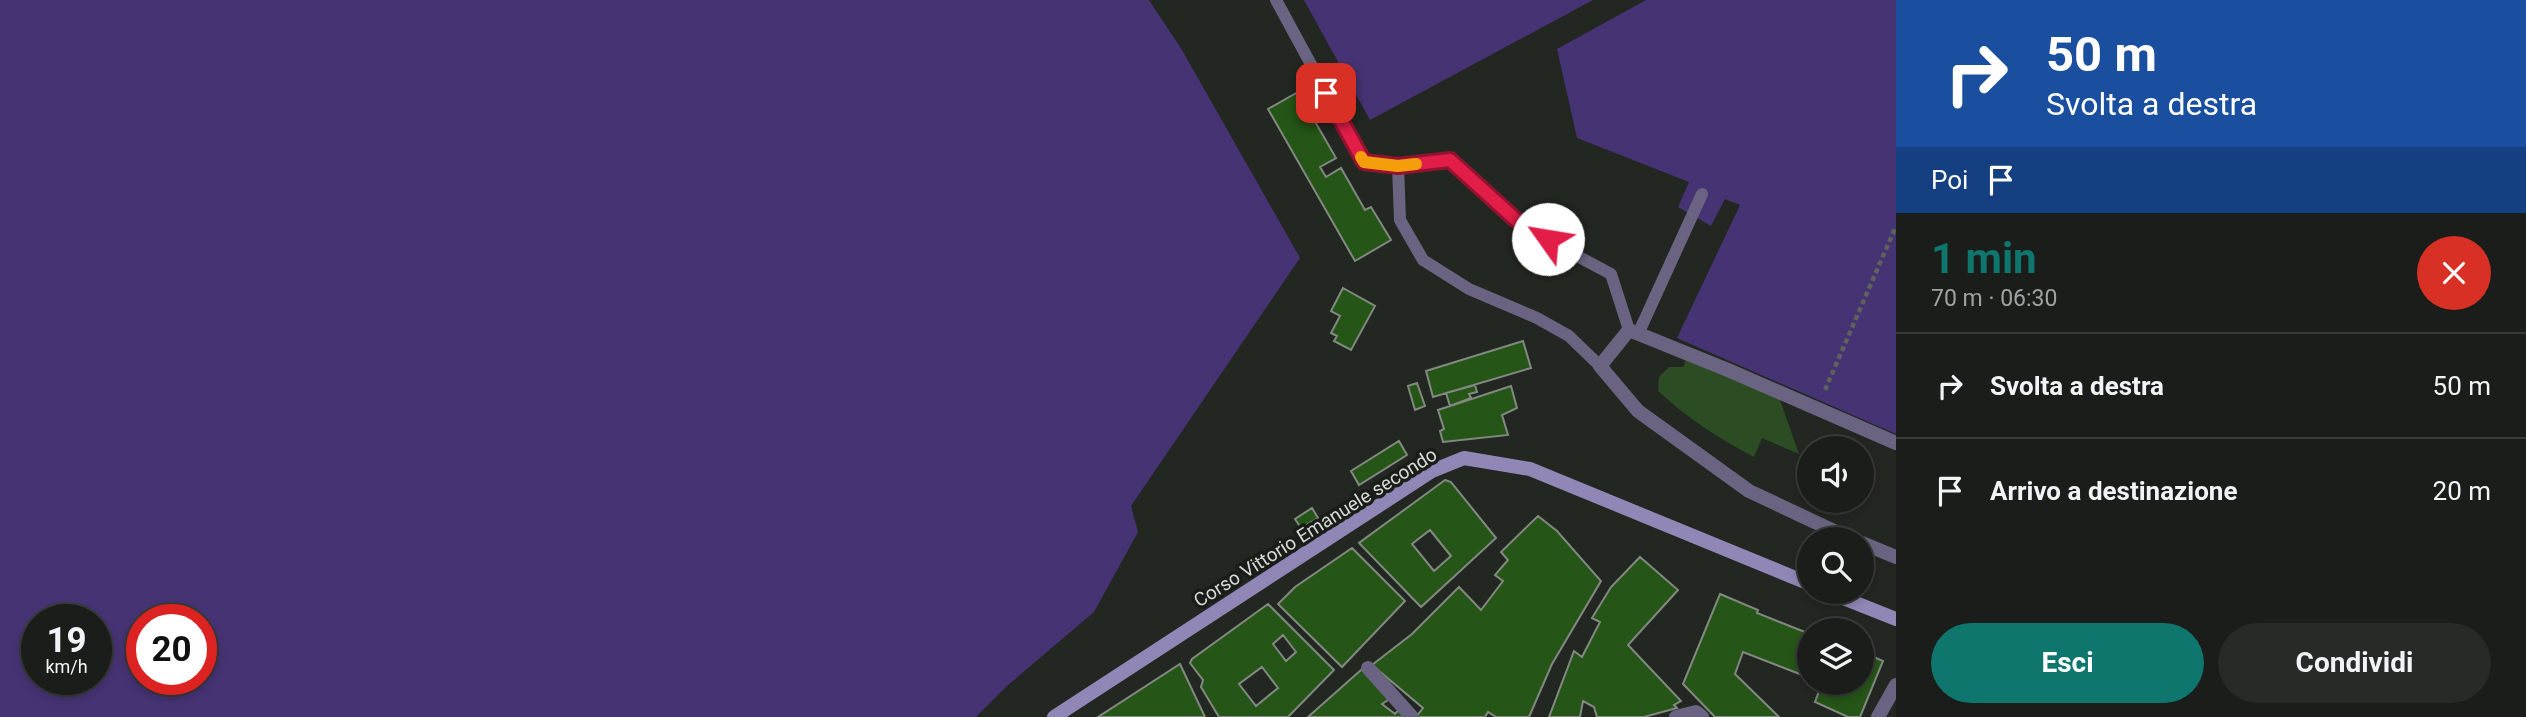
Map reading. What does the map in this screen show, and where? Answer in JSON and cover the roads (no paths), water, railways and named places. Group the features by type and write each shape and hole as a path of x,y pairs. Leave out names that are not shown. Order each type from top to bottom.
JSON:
{"main road":[{"name":"Corso Vittorio Emanuele secondo","path":"1054,717 1432,471 1464,458 1530,469 1797,579"},
{"path":"1857,604 1896,620"}],"street":[{"path":"1826,527 1749,491 1638,411 1600,366 1633,332 1728,369 1896,443"},
{"path":"1874,548 1896,557"},
{"path":"1368,668 1412,717"},
{"path":"1878,717 1896,685"},
{"path":"1676,717 1696,712 1702,717"}],"lane":[{"path":"1276,0 1364,162 1398,166 1450,160 1515,219 1564,250 1611,274 1633,332"},
{"path":"1398,166 1400,220 1423,260 1469,289 1537,318 1569,336 1600,366"},
{"path":"1633,332 1702,194"}]}
